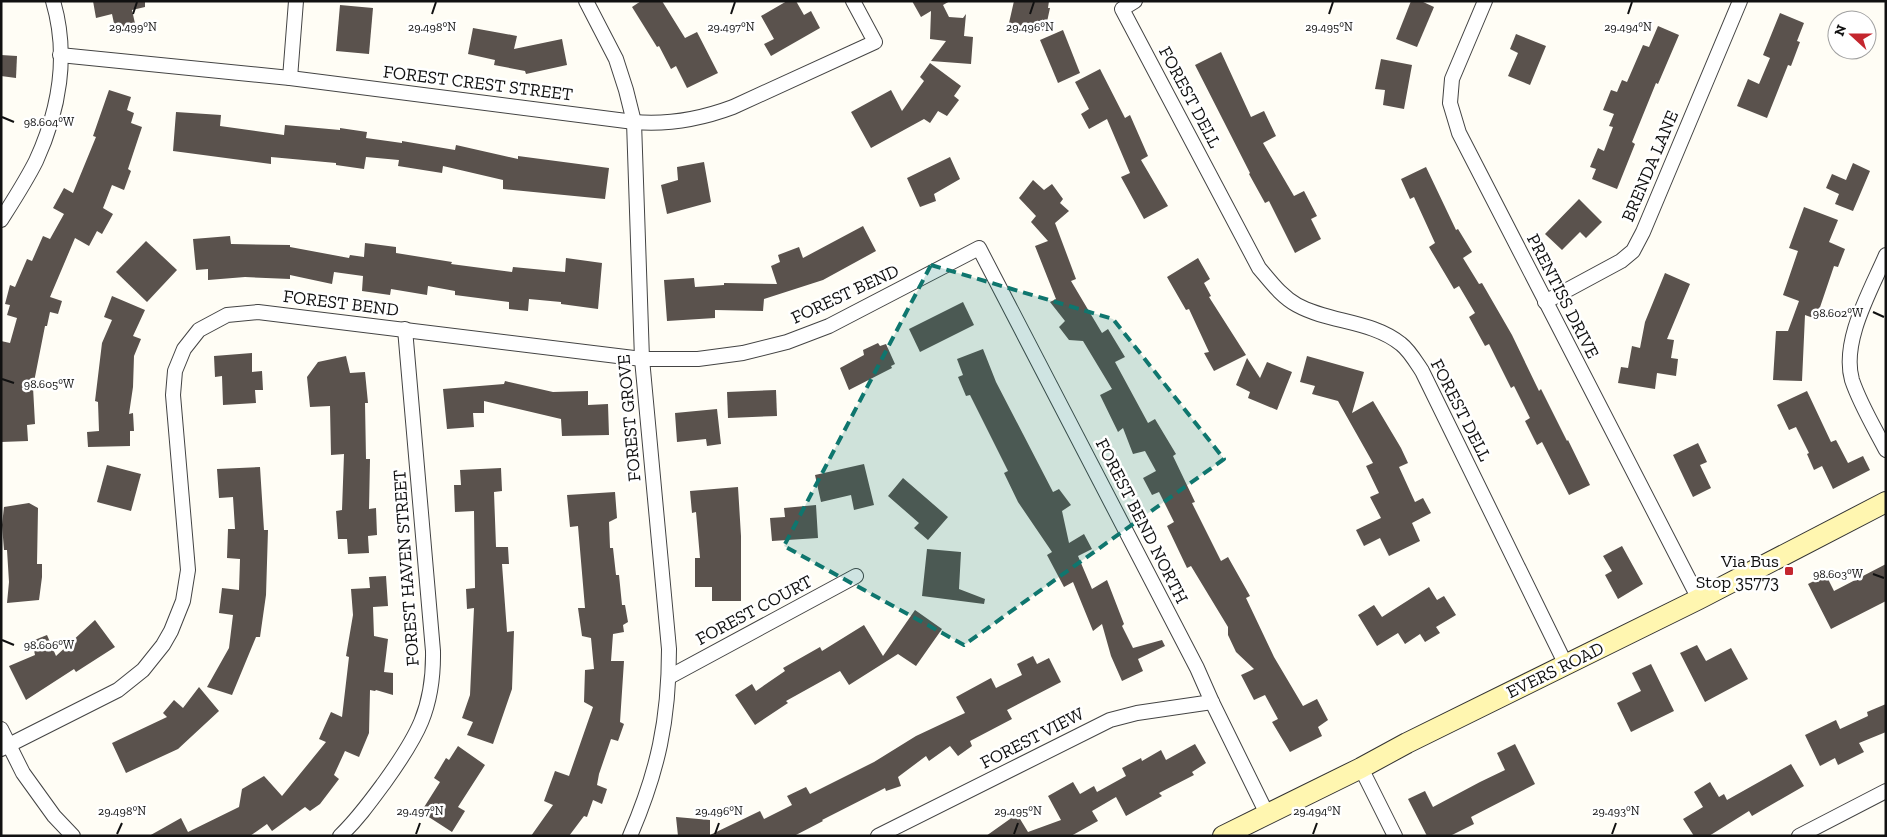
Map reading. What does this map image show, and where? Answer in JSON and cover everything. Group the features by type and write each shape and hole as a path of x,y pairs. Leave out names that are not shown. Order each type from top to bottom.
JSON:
{"main road":[{"name":"EVERS ROAD","path":"1224,836 1407,743 1699,599 1886,502"}],"street":[{"path":"1,220 35,163 57,103 60,55 53,1"},
{"path":"290,78 296,1"},
{"name":"FOREST GROVE","path":"586,1 616,59 634,122 642,359 669,649 669,677 665,722 657,763 644,803 630,836"},
{"name":"FOREST CREST STREET","path":"60,55 290,78 634,122 669,123 712,115 733,107 875,42 853,1"},
{"name":"FOREST DELL","path":"1135,1 1122,9 1260,268 1278,291 1296,305 1312,312 1378,330 1402,344 1422,371 1566,665"},
{"name":"PRENTISS DRIVE","path":"1485,1 1452,79 1450,102 1459,134 1699,599"},
{"name":"BRENDA LANE","path":"1545,302 1622,261 1632,252 1643,232 1740,1"},
{"name":"FOREST BEND","path":"5,747 118,690 143,670 154,658 178,616 188,570 174,387 175,371 184,349 199,330 226,315 258,312 642,359 698,359 743,352 787,342 829,326 979,248"},
{"name":"FOREST BEND NORTH","path":"979,248 1197,668 1267,814"},
{"path":"1886,254 1857,323 1850,353 1852,378 1859,398 1886,450"},
{"name":"FOREST HAVEN STREET","path":"340,836 361,814 405,754 425,716 432,684 433,650 404,329"},
{"name":"FOREST COURT","path":"669,677 856,576"},
{"name":"FOREST VIEW","path":"878,836 1110,720 1137,713 1212,702"},
{"path":"1,729 5,747 54,816 72,836"},
{"path":"1361,768 1395,836"},
{"path":"1799,836 1886,791"}],"highlighted area":[{"path":"931,265 1113,319 1224,459 964,645 784,546"}],"building":[{"path":"93,1 145,1 145,7 132,10 136,28 116,33 112,14 96,18"},
{"path":"641,1 662,1 685,38 697,32 718,73 687,88 676,66 671,69 659,46 657,47 632,7"},
{"path":"787,1 796,1 804,15 811,11 820,28 771,56 764,44 774,39 761,16"},
{"path":"912,1 950,1 943,5 949,17 963,18 966,14 964,36 973,37 971,64 931,61 946,41 930,39 931,11 921,17"},
{"path":"1014,1 1049,1 1048,8 1050,8 1045,31 1009,23"},
{"path":"1411,1 1421,1 1434,7 1417,47 1396,39"},
{"path":"340,5 373,8 369,54 336,51"},
{"path":"1780,13 1804,23 1797,41 1800,42 1791,66 1788,65 1767,118 1737,106 1748,79 1759,84 1770,58 1763,55"},
{"path":"1658,26 1679,35 1658,84 1656,83 1632,142 1635,144 1617,189 1592,179 1596,169 1590,167 1598,148 1604,151 1613,127 1609,126 1614,114 1603,110 1611,90 1617,92 1622,80 1627,82 1643,45 1649,47"},
{"path":"473,28 517,36 514,49 562,39 567,65 526,74 525,71 494,65 495,60 468,54"},
{"path":"1063,30 1080,73 1058,83 1040,40"},
{"path":"1516,34 1546,46 1530,85 1508,76 1518,53 1510,49"},
{"path":"1221,52 1251,117 1264,111 1276,136 1263,143 1294,196 1304,191 1317,216 1311,219 1321,239 1295,253 1269,201 1265,203 1249,174 1195,65"},
{"path":"1,55 17,56 16,78 1,76"},
{"path":"1381,59 1412,65 1404,109 1383,105 1385,90 1375,89"},
{"path":"930,63 961,86 954,96 959,100 947,116 938,111 930,123 924,119 871,148 851,112 891,90 902,111 924,81 920,77"},
{"path":"1100,69 1125,118 1130,115 1148,156 1141,160 1168,206 1144,219 1121,177 1130,173 1107,119 1089,129 1081,114 1089,109 1075,82"},
{"path":"109,90 131,97 127,110 134,113 131,123 142,127 128,169 131,171 124,190 112,185 103,208 113,214 102,234 97,231 89,246 75,238 50,297 62,301 58,314 50,312 47,326 45,326 33,387 35,424 27,425 28,441 1,442 1,341 10,343 17,318 7,315 10,305 5,304 10,285 15,287 27,259 32,261 43,236 50,239 64,214 53,208 64,188 73,193 96,137 93,136"},
{"path":"176,112 221,115 220,126 284,135 285,125 340,130 340,128 367,132 366,138 402,143 402,141 455,150 456,145 518,159 518,156 609,168 605,199 503,189 503,180 443,166 442,173 398,166 399,160 366,157 364,169 336,165 336,163 271,157 271,164 173,151"},
{"path":"950,157 960,179 934,194 936,201 920,207 907,178"},
{"path":"704,162 711,202 667,214 661,185 678,180 677,167"},
{"path":"1853,163 1870,171 1853,211 1835,204 1839,194 1826,188 1832,174 1846,180"},
{"path":"1426,167 1456,230 1458,229 1472,252 1463,258 1479,284 1482,283 1512,335 1539,391 1541,389 1590,485 1569,495 1542,442 1537,445 1525,421 1530,418 1514,386 1511,388 1489,344 1485,346 1469,317 1475,313 1459,286 1454,289 1429,247 1435,243 1414,197 1410,199 1401,179"},
{"path":"1033,180 1044,190 1052,184 1063,199 1060,203 1069,211 1055,223 1076,279 1071,281 1102,333 1108,329 1125,357 1115,362 1148,423 1155,419 1176,454 1173,456 1195,502 1192,503 1221,561 1228,557 1250,596 1246,598 1274,657 1303,706 1317,699 1328,720 1318,727 1322,736 1290,752 1272,722 1278,719 1265,695 1254,700 1241,675 1254,669 1236,652 1228,635 1228,627 1191,566 1187,568 1167,526 1174,522 1159,492 1152,495 1143,478 1156,471 1145,451 1133,454 1123,428 1118,432 1100,395 1112,389 1083,341 1069,340 1059,327 1065,321 1050,302 1056,299 1035,246 1048,241 1031,222 1036,216 1019,198"},
{"path":"1579,199 1602,222 1586,238 1580,232 1562,250 1545,234"},
{"path":"1804,207 1838,220 1829,242 1845,249 1838,267 1834,266 1816,319 1805,315 1802,381 1773,380 1776,331 1788,331 1799,301 1783,295 1798,251 1789,248"},
{"path":"863,226 876,251 823,280 764,299 763,311 715,310 715,318 667,321 664,280 694,278 695,287 724,285 724,283 777,284 771,266 780,262 778,255 799,247 803,258"},
{"path":"230,236 231,244 290,245 290,247 349,258 350,255 364,257 365,243 396,247 396,253 452,262 451,264 512,272 513,267 565,272 566,258 602,263 598,309 561,304 561,302 529,299 528,311 509,309 509,302 455,295 455,291 428,286 427,295 391,289 390,295 362,291 363,276 334,272 332,284 290,275 290,279 245,277 208,280 208,269 196,270 193,239"},
{"path":"146,241 177,270 147,302 116,272"},
{"path":"1198,258 1210,279 1204,283 1211,296 1209,297 1246,355 1214,371 1204,353 1209,352 1189,309 1186,310 1167,277"},
{"path":"1665,273 1690,284 1667,339 1674,340 1671,358 1678,359 1676,376 1657,373 1655,389 1618,383 1621,367 1628,368 1632,346 1640,348 1645,322"},
{"path":"112,296 145,310 133,336 141,339 134,356 133,387 129,414 133,413 134,431 130,431 130,446 88,447 87,432 99,431 98,402 95,401 102,343 112,320 104,317"},
{"path":"963,302 974,325 920,352 909,329"},
{"path":"878,343 880,346 886,344 895,364 891,366 892,368 849,390 840,368 864,355 863,350"},
{"path":"983,349 996,382 1053,492 1059,489 1071,505 1062,511 1069,543 1084,534 1092,549 1078,556 1092,589 1107,580 1124,624 1122,626 1133,648 1162,640 1165,646 1138,659 1143,671 1122,681 1111,656 1102,624 1093,631 1073,582 1064,587 1047,555 1052,552 1018,502 1004,473 1008,471 970,395 966,396 958,377 963,375 957,359"},
{"path":"252,353 252,372 262,371 263,390 255,390 256,403 223,405 222,376 215,377 214,356"},
{"path":"346,356 350,373 365,372 368,403 365,403 366,459 370,459 369,509 376,508 377,535 368,536 369,553 348,554 347,539 338,539 336,511 342,510 344,454 331,455 330,406 310,407 307,377 318,362"},
{"path":"1307,356 1364,372 1352,413 1373,401 1401,448 1408,463 1399,467 1415,502 1423,498 1431,513 1412,523 1420,541 1389,556 1380,538 1364,546 1356,530 1381,518 1370,497 1379,493 1366,466 1373,463 1338,401 1312,394 1315,386 1300,382"},
{"path":"1247,358 1260,378 1267,362 1292,372 1277,410 1248,398 1250,392 1236,385"},
{"path":"505,381 553,392 588,391 588,405 608,404 609,435 562,436 561,419 484,401 484,413 473,413 474,427 447,429 443,389 504,384"},
{"path":"776,390 777,416 728,418 727,392"},
{"path":"1807,391 1831,442 1836,440 1848,463 1863,456 1870,470 1833,489 1822,466 1814,470 1807,454 1809,453 1796,427 1789,430 1777,405"},
{"path":"717,409 721,444 707,446 706,439 677,442 675,413"},
{"path":"1698,443 1707,462 1700,465 1711,488 1693,497 1673,455"},
{"path":"864,464 874,505 854,510 851,495 821,502 815,475"},
{"path":"107,465 141,474 131,511 97,502"},
{"path":"260,467 264,530 268,530 266,595 260,637 256,637 232,695 207,687 229,648 233,615 219,613 222,588 239,590 240,559 227,558 228,529 235,529 233,497 219,498 217,469"},
{"path":"501,468 502,491 494,492 496,547 508,547 509,564 502,564 507,632 514,631 512,689 493,744 467,735 473,722 462,718 470,695 474,608 467,609 466,589 475,588 474,511 455,512 454,485 461,485 460,470"},
{"path":"903,478 948,517 928,540 914,528 919,523 888,496"},
{"path":"738,487 741,536 741,601 712,601 712,587 695,587 695,558 700,558 696,512 692,513 690,491"},
{"path":"615,492 617,518 609,522 610,548 613,548 616,575 619,575 622,605 625,605 628,622 623,625 624,632 613,634 611,661 624,661 620,722 624,724 618,741 611,739 599,774 597,785 607,789 602,804 593,800 587,817 584,816 569,836 531,836 553,805 544,801 555,771 569,776 593,707 584,702 585,670 594,669 591,638 582,636 578,608 585,608 578,526 570,527 567,495"},
{"path":"29,503 38,508 37,564 42,564 39,600 7,603 9,582 7,550 4,550 2,525 4,507"},
{"path":"816,505 818,538 772,541 770,518 785,517 784,508"},
{"path":"1622,546 1643,584 1618,599 1605,575 1612,571 1603,556"},
{"path":"927,549 961,552 959,589 985,599 984,604 922,596"},
{"path":"1886,564 1886,601 1831,629 1808,584 1826,575 1834,591"},
{"path":"386,576 388,606 373,607 374,636 388,639 384,672 393,673 393,695 370,690 369,733 359,757 345,751 334,775 339,779 320,804 310,811 305,807 272,831 267,824 250,836 149,836 181,818 188,832 239,807 242,789 264,776 282,796 326,742 319,739 331,712 342,717 349,657 346,656 353,615 351,589 370,588 369,577"},
{"path":"1429,587 1437,600 1444,596 1456,615 1436,627 1440,633 1425,642 1420,634 1405,644 1398,633 1377,646 1358,615 1374,605 1382,617"},
{"path":"915,610 942,629 916,666 898,654 849,685 840,671 786,701 788,703 755,725 735,695 752,684 756,691 785,671 783,668 820,647 822,651 864,625 883,656"},
{"path":"95,620 115,647 76,672 74,669 26,700 9,666 35,655 32,641 47,635 56,656"},
{"path":"1697,645 1706,661 1731,648 1748,679 1705,702 1680,653"},
{"path":"1033,656 1037,664 1049,658 1061,682 1007,710 1012,719 970,741 972,746 958,756 950,746 929,761 926,756 898,777 901,786 886,791 885,788 794,836 678,836 676,817 710,820 710,835 760,811 764,819 792,805 787,796 806,787 810,794 874,762 916,736 965,713 956,697 991,678 996,688 1022,675 1017,664"},
{"path":"1651,664 1674,711 1631,732 1617,703 1641,691 1632,673"},
{"path":"199,687 219,711 178,749 126,773 112,743 167,717 163,713 174,700 183,708"},
{"path":"1886,704 1886,732 1859,743 1864,752 1838,765 1835,758 1820,766 1805,735 1836,720 1840,729 1868,716 1867,712"},
{"path":"1195,744 1206,763 1192,772 1194,775 1159,793 1162,796 1126,816 1116,797 1092,811 1098,821 1071,836 986,836 1017,814 1028,832 1061,820 1048,796 1073,782 1080,794 1094,786 1097,792 1126,776 1122,768 1141,758 1142,761 1161,750 1166,760"},
{"path":"1515,744 1535,784 1471,817 1474,824 1450,836 1427,836 1408,799 1425,791 1433,807 1505,770 1497,753"},
{"path":"458,746 485,765 458,807 465,811 452,832 421,812 440,782 434,778 446,758 449,760"},
{"path":"1791,764 1804,786 1752,816 1749,811 1709,836 1694,836 1683,819 1703,807 1694,792 1710,782 1719,797 1724,794 1727,800"}],"place":[{"name":"Via Bus Stop 35773","path":"1789,571"}]}
